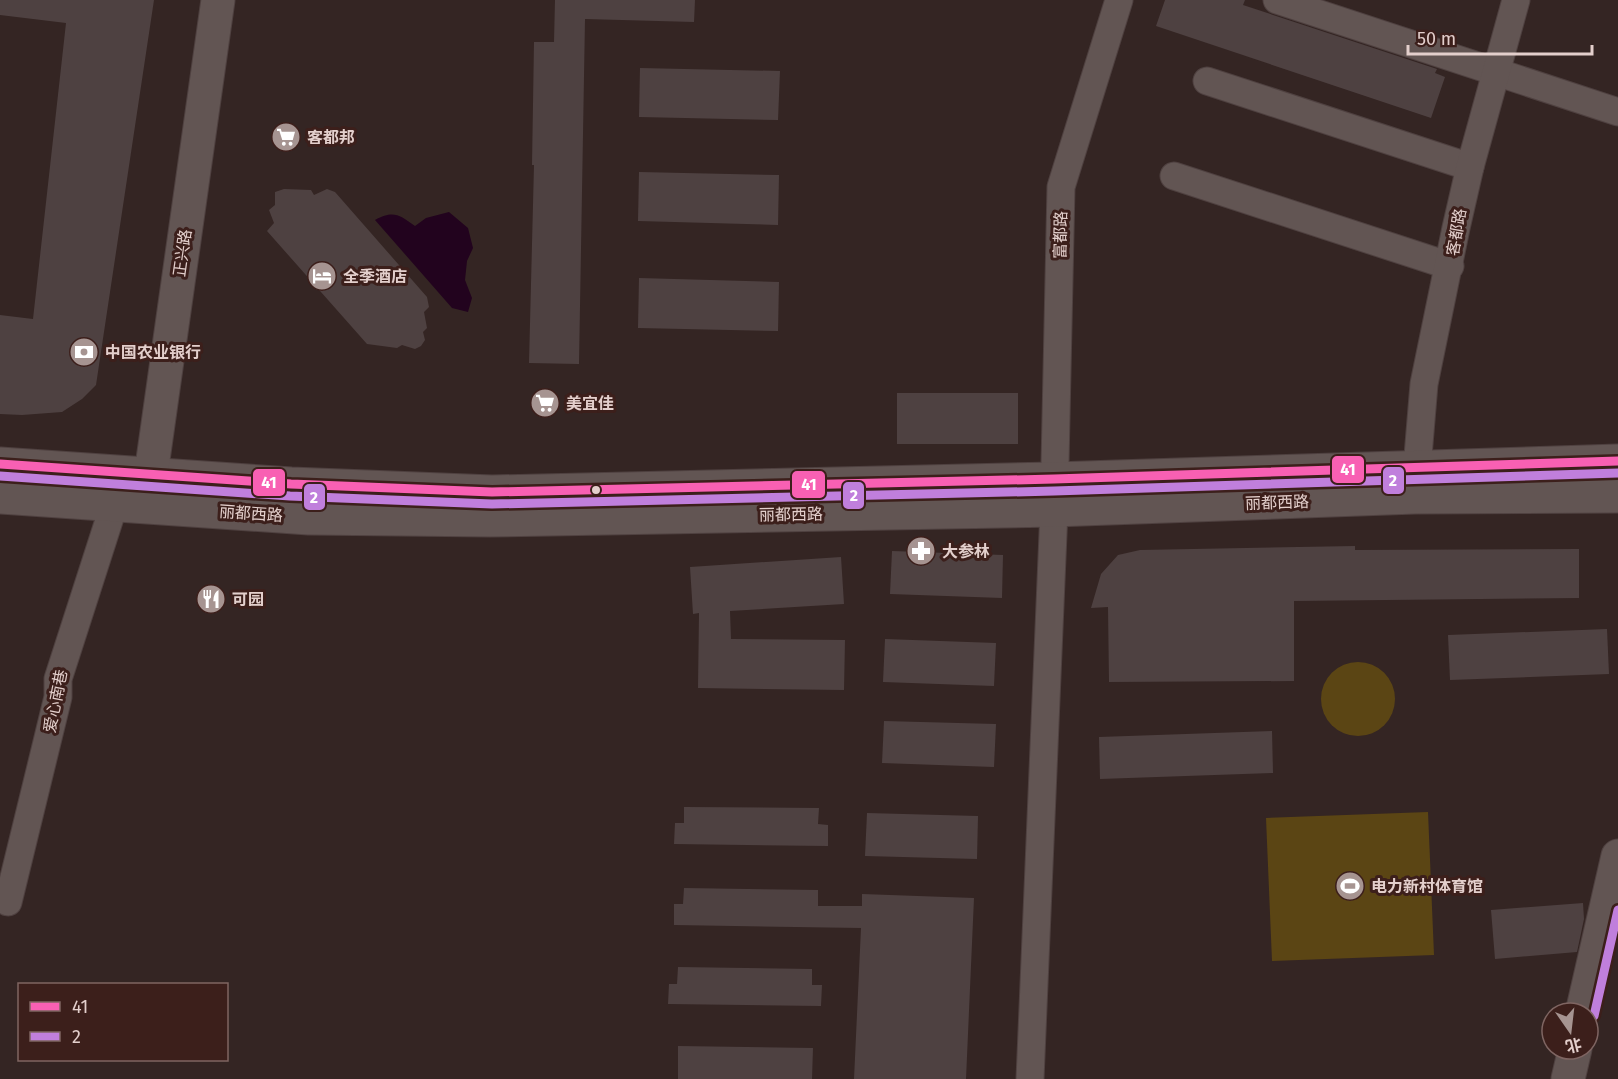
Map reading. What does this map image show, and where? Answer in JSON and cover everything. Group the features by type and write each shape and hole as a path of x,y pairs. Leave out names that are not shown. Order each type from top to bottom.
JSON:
{"main road":[{"name":"正兴路","path":"137,495 218,0"},
{"name":"丽都西路","path":"0,464 137,495 309,518 490,520 1054,494 1417,468 1618,461"},
{"name":"丽都西路","path":"1054,494 1618,496"},
{"name":"丽都西路","path":"0,498 137,495"},
{"path":"1585,1001 1618,856"},
{"path":"1568,1079 1572,1061"}],"street":[{"name":"富都路","path":"1030,1079 1054,494 1062,187 1119,0"},
{"path":"1277,0 1618,112"},
{"name":"客都路","path":"1417,468 1425,384 1470,167 1516,0"},
{"path":"1207,81 1470,167"},
{"path":"1174,176 1450,266"},
{"name":"爱心南巷","path":"8,902 58,697 57,679 137,495"}],"shaded area":[{"path":"449,212 468,228 473,248 467,261 465,280 472,298 468,312 452,308 375,220 387,215 396,215 415,226 426,218"},
{"path":"1358,662 1379,668 1389,678 1395,699 1389,720 1379,730 1358,736 1337,730 1327,720 1321,699 1327,678 1337,668"},
{"name":"电力新村体育馆","path":"1428,812 1434,955 1272,961 1266,818"}],"building":[{"path":"0,0 154,0 96,385 82,399 62,412 0,414 0,315 33,319 66,23 0,15"},
{"path":"555,0 695,0 694,22 585,19 579,364 529,363 534,165 532,165 534,42 554,42"},
{"path":"1165,0 1245,0 1243,5 1437,69 1435,73 1445,77 1431,118 1156,26"},
{"path":"640,68 780,71 778,120 639,117"},
{"path":"639,172 779,175 778,225 638,221"},
{"path":"284,189 311,190 314,195 327,189 335,192 427,297 429,307 424,312 427,328 423,332 425,340 421,346 415,349 402,345 397,348 367,344 267,231 274,223 269,210 275,205 275,192"},
{"path":"639,278 779,282 778,331 638,328"},
{"path":"897,393 1018,393 1018,444 897,444"},
{"path":"1355,546 1355,550 1579,549 1579,598 1294,601 1294,681 1109,682 1108,607 1091,608 1101,574 1118,555 1140,550"},
{"path":"892,551 1003,555 1002,598 890,594"},
{"path":"841,557 844,604 730,611 731,639 845,640 844,690 698,688 699,613 693,614 690,567"},
{"path":"1607,629 1609,674 1450,680 1448,635"},
{"path":"885,639 996,643 994,686 883,682"},
{"path":"884,721 996,724 994,767 882,763"},
{"path":"1272,731 1273,773 1100,779 1099,737"},
{"path":"684,807 819,808 818,824 828,825 828,846 674,844 675,823 684,823"},
{"path":"867,813 978,816 977,859 865,856"},
{"path":"684,888 818,890 818,906 862,906 862,894 974,898 966,1079 854,1079 861,928 674,925 674,904 683,904"},
{"path":"1583,903 1584,919 1577,952 1495,959 1491,910"},
{"path":"678,967 812,969 812,985 822,985 821,1006 668,1004 669,984 677,984"},
{"path":"678,1046 813,1048 812,1079 678,1079"}],"transit line":[{"name":"41","path":"0,464 291,484 492,492 1054,479 1618,461"},
{"name":"2","path":"0,476 290,496 492,504 1054,491 1618,473"},
{"name":"2","path":"1597,1001 1618,910"}],"place":[{"name":"客都邦","path":"286,137"},
{"name":"全季酒店","path":"322,276"},
{"name":"中国农业银行","path":"84,352"},
{"name":"美宜佳","path":"545,403"},
{"name":"大参林","path":"921,551"},
{"name":"可园","path":"211,599"},
{"name":"电力新村体育馆","path":"1350,886"}]}
